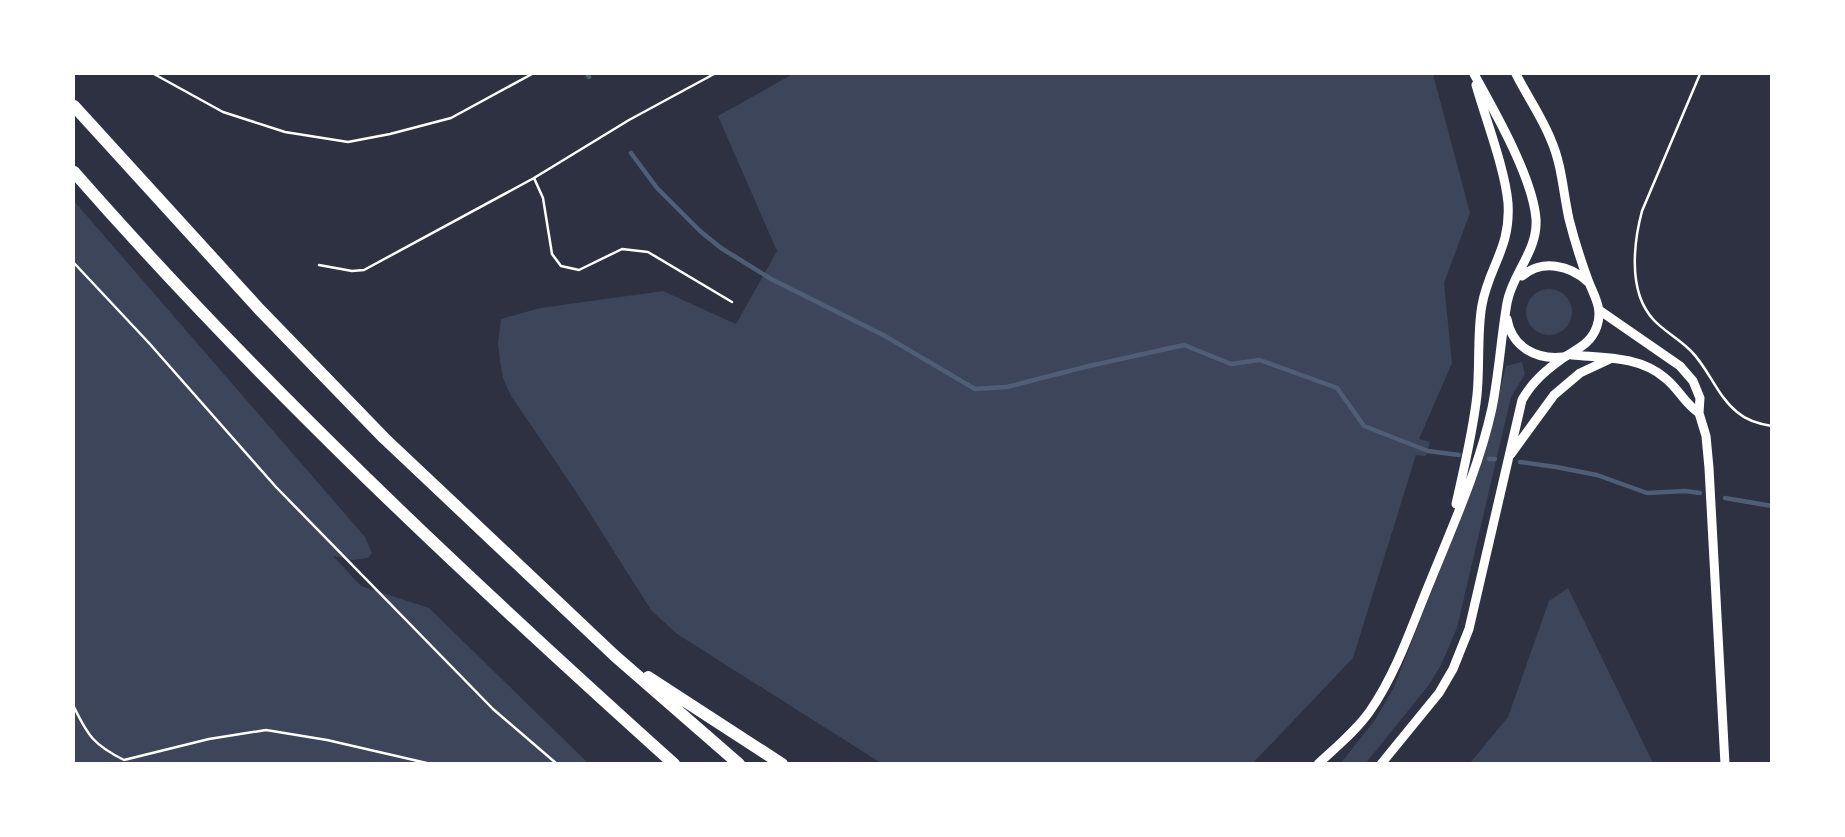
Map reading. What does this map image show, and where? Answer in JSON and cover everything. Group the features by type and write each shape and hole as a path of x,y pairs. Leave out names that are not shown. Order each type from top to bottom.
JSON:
{"highway":[{"path":"74,106 250,299 384,438 615,656 739,764"},
{"path":"74,172 272,383 514,620 673,763"},
{"path":"615,656 782,764"}],"main road":[{"path":"1318,764 1351,733 1386,685 1449,533 1478,461 1492,409 1507,300 1526,263 1534,235 1535,209 1508,138 1473,74"},
{"path":"1449,533 1472,428 1478,384 1481,310 1488,283 1501,254 1508,218 1504,183 1473,74"},
{"path":"1381,764 1432,701 1453,669 1469,629 1522,400 1539,376 1567,356 1579,351 1590,340 1597,326 1597,296 1589,283 1569,219 1557,156 1551,138 1516,74"},
{"path":"1517,280 1527,271 1549,265 1578,273 1589,283"},
{"path":"1599,310 1680,366 1693,381 1700,398 1699,413 1706,436 1709,468 1725,764"},
{"path":"1506,314 1508,327 1515,340 1537,356 1550,359 1567,356 1613,358 1637,362 1667,379 1686,404 1699,413"},
{"path":"1508,458 1554,395 1580,373 1613,358"}],"path":[{"path":"153,74 223,112 285,132 348,142 451,118 532,74"},
{"path":"319,265 352,271 364,270 534,178 629,120 714,74"},
{"path":"1700,74 1642,211 1637,243 1637,285 1648,313 1658,326 1691,351 1712,376 1731,407 1744,417 1772,426"},
{"path":"534,178 543,198 552,254 561,266 579,270 622,249 648,252 732,302"},
{"path":"74,263 149,342 276,487 493,709 557,764"},
{"path":"74,707 87,733 102,749 124,760 209,738 266,730 327,740 431,764"}],"shaded area":[{"path":"793,74 1433,74 1470,213 1444,283 1452,363 1419,439 1430,442 1426,456 1416,455 1353,658 1253,763 881,763 677,634 651,610 511,396 503,378 500,361 498,343 501,319 540,308 663,291 736,324 777,251 718,116"},
{"path":"74,201 365,537 372,553 368,558 352,560 333,556 361,586 429,608 588,763 74,763"},
{"path":"1549,289 1566,295 1572,312 1566,329 1549,335 1532,329 1526,312 1532,295"},
{"path":"1522,362 1525,374 1511,397 1457,628 1441,665 1428,686 1366,763 1340,764 1375,720 1394,687 1482,462 1506,366"},
{"path":"1568,588 1653,763 1470,763 1508,717 1549,601"}],"waterway":[{"path":"631,153 657,188 721,248 771,279 885,336 975,389 1007,387 1184,345 1231,364 1260,360 1337,388 1364,426 1428,451 1459,455"},
{"path":"1489,459 1495,459"},
{"path":"1520,462 1597,475 1647,493 1700,493"},
{"path":"1725,498 1772,506"}]}
